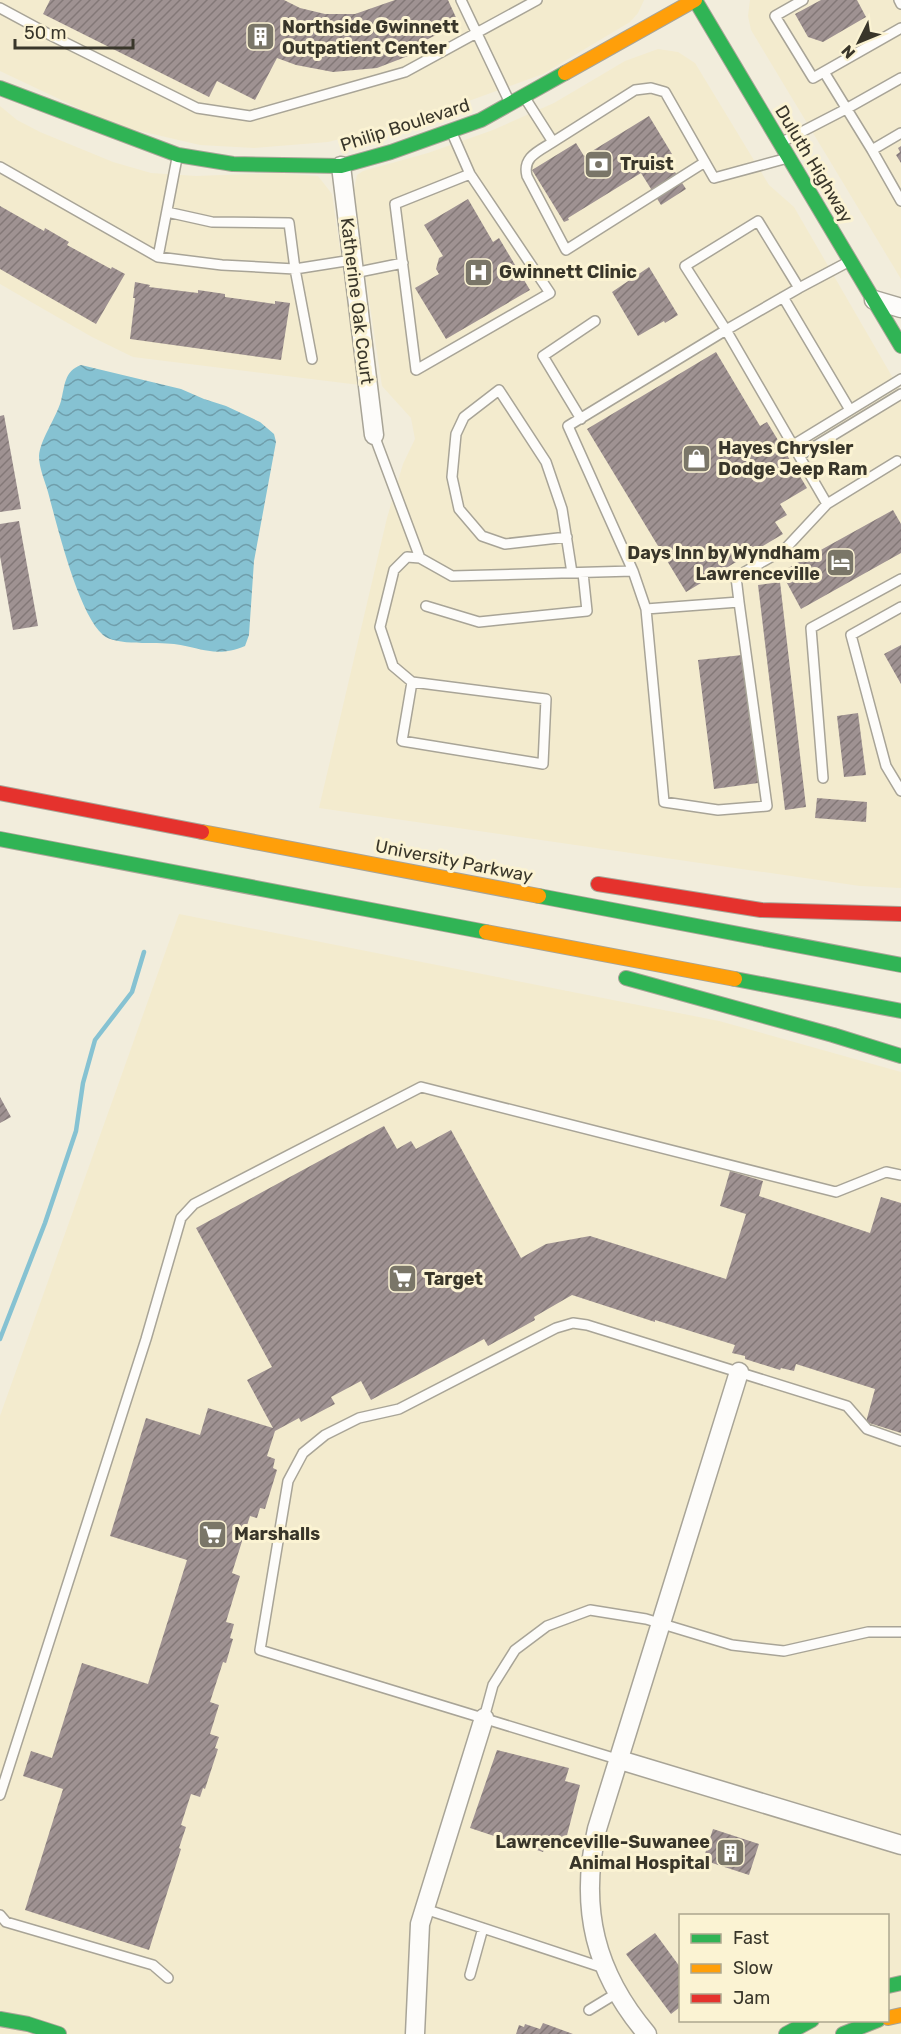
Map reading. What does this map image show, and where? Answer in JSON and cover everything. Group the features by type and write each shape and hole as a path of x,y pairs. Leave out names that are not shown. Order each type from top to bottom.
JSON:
{"main road":[{"name":"Philip Boulevard","path":"0,88 178,155 233,164 340,166 391,152 481,120 695,0"},
{"name":"Duluth Highway","path":"695,0 901,346"},
{"name":"University Parkway","path":"0,793 901,964"},
{"path":"0,839 901,1011"},
{"path":"320,854 388,853"},
{"path":"580,882 761,910 901,914"},
{"path":"473,929 569,962"},
{"path":"614,974 901,1056"},
{"path":"0,2019 28,2024 59,2034"},
{"path":"786,2034 808,2022"},
{"path":"843,2034 873,2022"}],"street":[{"name":"Katherine Oak Court","path":"340,166 374,435"},
{"path":"873,300 901,308"},
{"path":"647,2034 629,2013 617,1993 604,1968 594,1936 590,1905 591,1854 739,1372"},
{"path":"415,2034 420,1923 484,1718"},
{"path":"620,1760 901,1845"}],"lane":[{"path":"461,0 510,103"},
{"path":"0,8 197,108 250,116 405,72 537,0"},
{"path":"803,0 775,16 813,78 901,28"},
{"path":"899,0 901,4"},
{"path":"824,72 901,201"},
{"path":"781,143 901,78"},
{"path":"705,162 566,249 527,176 525,168 528,158 553,142 635,90 651,88 665,92 705,162 714,178 789,157"},
{"path":"524,96 553,142"},
{"path":"451,131 470,174 550,293 416,370 395,204 470,174"},
{"path":"872,150 901,133"},
{"path":"158,257 178,155"},
{"path":"0,167 158,257 222,265 295,269 403,264"},
{"path":"167,212 212,222 289,223 312,359"},
{"path":"799,288 758,221 685,266 726,330 827,504"},
{"path":"850,261 726,330 568,426 633,571 646,609 664,802 718,810 767,806 736,577 785,549 827,504 897,460"},
{"path":"783,297 850,410"},
{"path":"581,419 543,356 595,321"},
{"path":"793,445 901,379"},
{"path":"567,537 505,544 483,536 459,509 452,477 456,434 464,417 499,390 546,462 562,508 567,537 572,573"},
{"path":"799,456 901,394"},
{"path":"374,435 420,558"},
{"path":"412,682 402,741 543,764 546,699 412,682 393,666 380,627 394,570 407,557 420,558 452,576 633,571"},
{"path":"426,606 479,622 587,611 583,573"},
{"path":"823,777 811,628 901,579"},
{"path":"646,609 739,602"},
{"path":"901,607 851,635 886,766 901,790"},
{"path":"0,1795 146,1339 181,1218 194,1204 421,1087 836,1192 886,1172 901,1175"},
{"path":"620,1760 260,1650 288,1481 303,1452 325,1435 359,1418 399,1409 556,1328 573,1323 587,1325 847,1406 867,1429 901,1441"},
{"path":"484,1718 493,1685 515,1650 548,1626 590,1610 660,1624 732,1645 784,1651 868,1632 901,1632"},
{"path":"424,1909 604,1968"},
{"path":"0,1915 6,1922 153,1965 168,1978"},
{"path":"470,1975 483,1928"},
{"path":"589,2010 617,1993"}],"shaded area":[{"path":"0,0 644,0 638,13 630,22 543,74 422,118 328,142 254,148 200,145 114,125 0,71"},
{"path":"750,0 901,0 901,279 751,30 748,16"},
{"path":"658,49 678,52 695,63 769,185 794,207 901,392 901,888 860,886 319,808 387,518 403,464 415,439 411,418 382,386 353,194 357,175 363,171 428,153 493,130 554,103 625,61"},
{"path":"0,106 17,120 40,132 113,162 151,173 196,176 278,173 318,176 332,194 360,385 133,357 92,337 0,284"},
{"path":"179,914 719,1021 901,1072 901,2034 0,2034 0,1416"}],"water":[{"path":"81,365 181,389 260,422 274,434 276,442 254,561 249,635 245,646 235,650 217,652 174,644 117,641 103,635 94,624 85,608 70,568 41,470 39,456 42,443 56,415 68,375"}],"building":[{"name":"Northside Gwinnett Outpatient Center","path":"50,0 284,0 300,8 325,14 355,14 395,0 448,0 459,24 405,50 408,56 377,68 333,72 296,65 277,58 255,100 217,81 209,97 43,14"},
{"path":"821,0 857,0 866,17 823,42 808,37 795,14"},
{"name":"Truist","path":"649,116 672,154 666,158 686,189 661,205 641,173 564,222 532,170 576,143 584,156"},
{"path":"901,146 901,163 896,155 900,152 898,148"},
{"name":"Gwinnett Clinic","path":"468,199 493,242 499,238 530,290 446,339 415,288 439,274 436,269 439,258 443,256 424,225"},
{"path":"0,206 44,231 45,228 69,242 67,245 111,269 112,267 125,274 96,324 0,269"},
{"path":"649,267 678,315 638,336 612,292"},
{"path":"135,282 150,285 149,287 198,293 198,290 225,294 225,297 275,304 275,301 290,303 281,360 130,339"},
{"name":"Hayes Chrysler Dodge Jeep Ram","path":"716,352 760,426 767,422 807,488 780,504 787,515 775,522 783,534 686,592 587,429"},
{"path":"4,415 21,509 0,512 0,416"},
{"name":"Days Inn by Wyndham Lawrenceville","path":"893,510 901,524 901,553 801,609 781,572"},
{"path":"19,521 38,626 13,630 0,556 0,524"},
{"path":"780,582 806,807 785,810 758,585"},
{"path":"901,645 901,684 884,654"},
{"path":"742,655 758,783 714,789 698,660"},
{"path":"858,713 866,775 844,777 837,716"},
{"path":"817,798 867,802 866,822 815,818"},
{"path":"0,1097 11,1117 0,1123"},
{"path":"384,1126 397,1149 411,1141 416,1149 451,1130 521,1258 546,1244 590,1236 726,1279 746,1214 720,1206 730,1171 763,1181 759,1196 870,1233 881,1197 901,1203 901,1433 866,1422 875,1389 796,1364 794,1371 781,1368 780,1370 732,1353 735,1345 572,1295 534,1317 535,1320 488,1346 484,1339 371,1400 361,1381 331,1397 335,1404 301,1422 299,1418 275,1431 267,1456 275,1459 273,1468 277,1470 265,1509 260,1508 257,1518 250,1516 232,1573 240,1576 226,1622 234,1624 230,1638 233,1639 210,1702 219,1705 210,1734 219,1737 215,1748 218,1749 205,1789 203,1788 200,1797 191,1794 181,1825 186,1827 179,1848 181,1849 149,1950 25,1910 63,1789 23,1776 31,1751 52,1758 82,1663 148,1684 187,1560 110,1536 146,1418 200,1435 208,1408 273,1428 247,1380 272,1367 196,1228"},
{"path":"497,1750 569,1768 565,1781 580,1785 565,1843 549,1839 543,1852 470,1828"},
{"name":"Lawrenceville-Suwanee Animal Hospital","path":"713,1829 759,1844 749,1875 703,1860"},
{"path":"655,1933 679,1966 679,2008 671,2014 626,1954"},
{"path":"543,2023 573,2034 516,2034 519,2025 524,2027 525,2024 540,2029"}],"waterway":[{"path":"0,1339 45,1223 76,1131 83,1083 95,1040 132,992 144,952"}],"traffic: fast":[{"path":"695,0 901,346"},
{"path":"0,88 178,155 233,164 341,166 391,152 481,120 565,73"},
{"path":"0,839 486,932"},
{"path":"539,896 901,965"},
{"path":"626,978 901,1056"},
{"path":"735,979 901,1011"},
{"path":"889,1986 901,1983"},
{"path":"0,2019 28,2024 59,2034"},
{"path":"786,2034 808,2022"},
{"path":"843,2034 873,2022"}],"traffic: slow":[{"path":"565,73 695,0"},
{"path":"202,832 539,896"},
{"path":"486,932 735,979"},
{"path":"889,2018 901,2015"}],"traffic: jam":[{"path":"0,793 202,832"},
{"path":"598,884 761,910 901,914"}],"place":[{"name":"Northside Gwinnett Outpatient Center","path":"261,37"},
{"name":"Truist","path":"599,164"},
{"name":"Gwinnett Clinic","path":"478,272"},
{"name":"Hayes Chrysler Dodge Jeep Ram","path":"697,458"},
{"name":"Days Inn by Wyndham Lawrenceville","path":"841,563"},
{"name":"Target","path":"403,1279"},
{"name":"Marshalls","path":"213,1534"},
{"name":"Lawrenceville-Suwanee Animal Hospital","path":"731,1852"}]}
